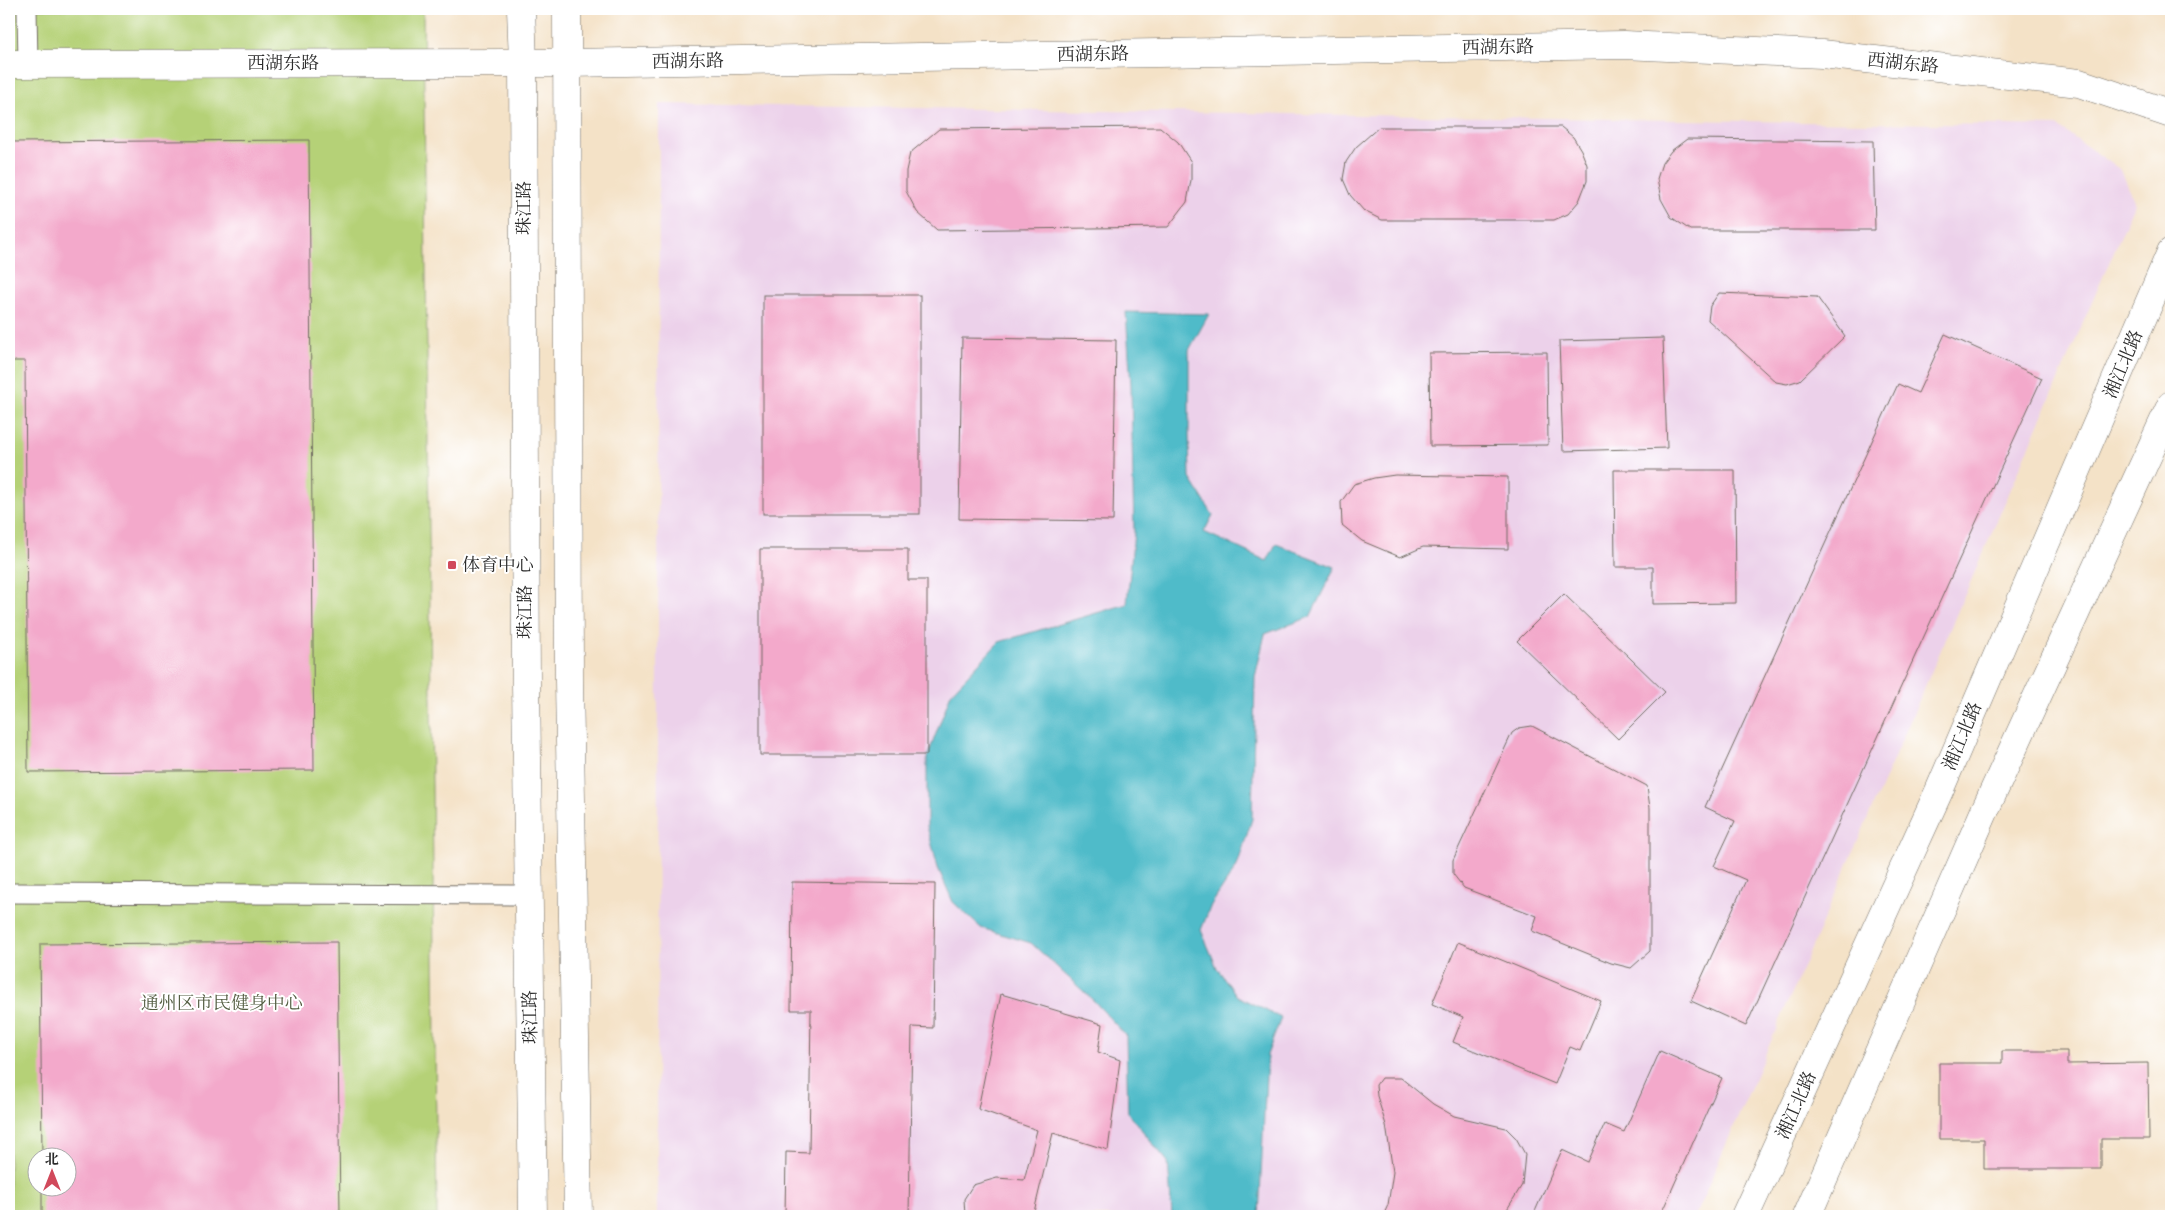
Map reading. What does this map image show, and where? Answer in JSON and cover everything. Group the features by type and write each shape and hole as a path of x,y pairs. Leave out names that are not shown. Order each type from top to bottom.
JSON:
{"street":[{"name":"珠江路","path":"521,9 533,1216"},
{"path":"568,9 569,681 578,1216"},
{"name":"西湖东路","path":"19,64 568,63 1624,45 1822,54 2079,83 2171,114"},
{"name":"湘江北路","path":"1745,1216 1939,791 2171,252"},
{"path":"1807,1216 1985,810 2171,405"}],"lane":[{"path":"19,64 28,9"},
{"path":"9,893 529,895"}],"shaded area":[{"path":"659,104 2057,126 2121,170 2135,203 1695,1216 657,1216"}],"green space":[{"name":"通州区市民健身中心","path":"9,9 423,9 437,1216 9,1216"}],"water":[{"path":"1126,312 1209,314 1189,350 1190,478 1213,515 1204,532 1267,561 1276,544 1335,567 1310,617 1265,634 1255,677 1252,819 1237,866 1211,905 1201,930 1217,968 1237,996 1281,1018 1267,1055 1259,1216 1172,1216 1168,1162 1128,1113 1126,1036 1095,1002 1031,943 981,928 953,902 938,868 927,826 927,758 951,693 999,642 1127,604 1134,532 1131,385"}],"building":[{"path":"1160,127 1178,142 1191,162 1191,180 1187,202 1168,227 937,230 917,212 906,191 906,171 910,153 939,129"},
{"path":"1379,127 1561,127 1573,137 1581,150 1587,165 1587,181 1579,201 1568,214 1554,220 1382,220 1364,211 1350,195 1343,179 1346,162 1356,147"},
{"path":"1687,139 1873,141 1875,230 1690,230 1671,217 1661,199 1657,179 1662,163 1671,151"},
{"path":"309,140 314,770 28,772 25,361 9,361 9,142"},
{"path":"1719,293 1817,297 1845,336 1800,380 1787,384 1776,382 1708,320 1710,306"},
{"path":"763,295 920,295 920,514 763,514"},
{"path":"1945,334 2042,378 1746,1026 1691,1001 1746,880 1714,866 1735,821 1705,807 1898,384 1918,393"},
{"path":"962,338 1116,340 1113,521 959,519"},
{"path":"1663,338 1667,448 1563,451 1559,341"},
{"path":"1547,352 1548,445 1430,446 1429,353"},
{"path":"1614,470 1735,470 1736,603 1653,604 1653,567 1615,567"},
{"path":"1395,475 1508,477 1508,549 1423,547 1400,557 1362,541 1342,525 1341,502 1354,484 1374,478"},
{"path":"760,549 908,549 908,580 927,580 927,755 760,755"},
{"path":"1564,594 1665,692 1618,739 1517,641"},
{"path":"1532,726 1647,786 1650,808 1650,951 1631,968 1611,963 1532,931 1537,916 1464,888 1453,874 1453,860 1512,733 1519,728"},
{"path":"792,882 935,884 933,1028 912,1027 909,1216 785,1216 786,1152 809,1153 811,1010 791,1010"},
{"path":"337,942 340,1216 42,1216 42,1198 78,1198 78,1148 42,1148 40,944"},
{"path":"1458,942 1601,1001 1580,1051 1570,1047 1555,1084 1453,1042 1463,1017 1432,1004"},
{"path":"1001,994 1102,1024 1098,1052 1120,1060 1108,1150 1053,1133 1033,1216 965,1216 964,1199 973,1185 997,1178 1024,1180 1037,1130 978,1109"},
{"path":"1660,1051 1722,1078 1660,1216 1533,1216 1562,1150 1588,1162 1605,1124 1624,1132"},
{"path":"2002,1051 2067,1051 2067,1064 2148,1063 2149,1139 2101,1139 2101,1169 1984,1169 1984,1139 1939,1139 1939,1063 2002,1063"},
{"path":"1381,1078 1401,1078 1433,1104 1454,1116 1506,1128 1516,1138 1525,1154 1522,1185 1503,1216 1383,1216 1388,1205 1393,1172 1386,1125 1377,1096 1376,1085"}],"place":[{"name":"体育中心","path":"452,565"}]}
